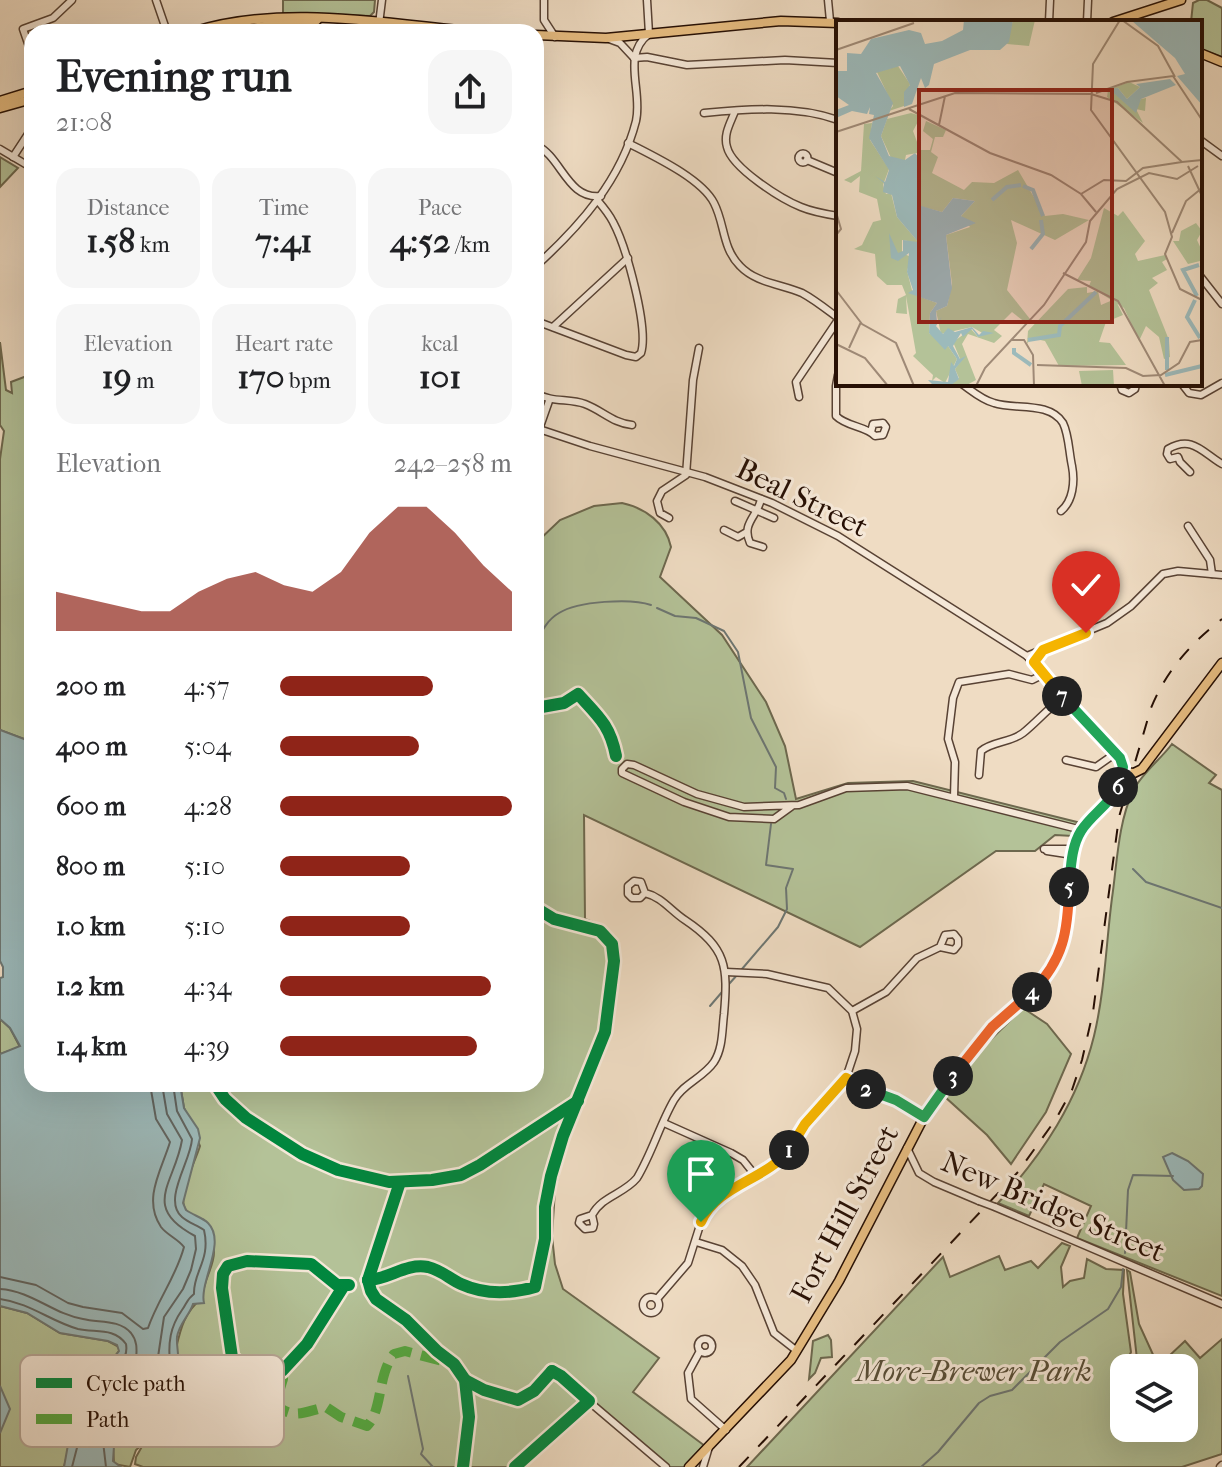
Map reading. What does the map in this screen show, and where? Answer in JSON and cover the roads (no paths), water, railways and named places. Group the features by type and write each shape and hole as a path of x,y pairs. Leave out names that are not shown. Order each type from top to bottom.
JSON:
{"main road":[{"path":"1119,20 1181,0"},
{"path":"222,24 262,18 315,16 352,24"},
{"path":"286,24 315,22 318,19"},
{"path":"544,35 606,38 781,21 834,22"},
{"path":"1202,54 1222,62"},
{"path":"0,101 24,94"},
{"path":"0,108 24,101"},
{"path":"1122,772 1134,773 1142,769 1222,663"},
{"name":"Fort Hill Street","path":"709,1447 784,1370 797,1351 839,1281 924,1117 992,1027 1037,987 1056,962 1066,932 1074,852 1082,830 1113,797 1122,772"},
{"path":"689,1467 709,1447"}],"street":[{"path":"37,24 53,18 72,0"},
{"path":"156,0 164,24"},
{"path":"379,24 382,0"},
{"path":"542,24 544,0"},
{"path":"544,258 575,229 600,198 628,143 638,108 634,58 641,40 649,34 647,0"},
{"path":"828,0 834,22"},
{"path":"1049,20 1050,0"},
{"path":"1087,20 1088,0"},
{"path":"544,20 556,37"},
{"path":"606,38 620,43 634,58"},
{"path":"634,58 647,57 687,65 785,60 836,63"},
{"path":"735,111 726,142 734,159 762,184 798,206 836,216"},
{"path":"704,113 796,112 836,120"},
{"path":"13,157 24,140"},
{"path":"1202,141 1222,156"},
{"path":"628,143 677,171 710,196 719,214 729,251 742,268 754,277 802,294 836,318"},
{"path":"0,149 24,163"},
{"path":"544,150 576,188 600,198 613,222 628,258 643,347 638,355 626,355 544,324"},
{"path":"807,160 836,172"},
{"path":"553,327 628,258"},
{"path":"1202,279 1222,304"},
{"path":"799,397 796,382 836,322"},
{"path":"669,518 657,508 658,495 684,477 686,471 693,380 699,348"},
{"path":"1184,386 1189,393 1201,395 1222,383"},
{"path":"837,386 835,412 838,419 871,432"},
{"path":"965,386 992,403 1051,413 1061,420 1073,471 1068,505 1061,511"},
{"path":"1121,386 1129,393 1136,386"},
{"path":"544,398 582,403 614,421 632,425"},
{"path":"544,412 549,401"},
{"name":"Beal Street","path":"544,430 582,444 686,471 761,499 838,536 1027,656 1116,753"},
{"path":"1178,457 1170,459 1168,449 1182,443 1199,446 1222,464"},
{"path":"1182,443 1178,457 1190,472"},
{"path":"724,530 738,537 745,533 761,499"},
{"path":"735,501 774,518"},
{"path":"1188,526 1210,560 1212,574"},
{"path":"745,533 750,543 763,547"},
{"path":"1027,656 1107,623 1131,606 1163,574 1178,571 1222,575"},
{"path":"1034,662 1043,650"},
{"path":"954,797 955,762 948,739 953,698 959,682 1009,674 1032,680 1044,674"},
{"path":"979,775 981,751 1022,734 1063,698"},
{"path":"1066,760 1094,767 1116,753 1123,763 1122,772"},
{"path":"792,806 774,819 729,817 672,797 622,773 622,769 627,764 634,765 685,789 730,804 756,807 792,806 851,787 907,786 1082,830"},
{"path":"592,1215 605,1200 634,1182 678,1094 707,1070 718,1053 723,1028 726,972 709,938 661,900 645,893"},
{"path":"852,1011 886,992 914,960 940,947"},
{"path":"657,1299 685,1268 709,1208 783,1158 805,1124 846,1078 857,1040 852,1011 836,994 819,984 761,973 726,972"},
{"path":"846,1078 896,1100 924,1117"},
{"path":"664,1123 731,1153 743,1160 755,1175"},
{"name":"New Bridge Street","path":"907,1148 914,1167 934,1182 1222,1304"},
{"name":"New Bridge Street","path":"899,1163 914,1167"},
{"path":"696,1242 722,1250 742,1266 755,1285 774,1333 797,1351"},
{"path":"700,1351 688,1373 691,1399 726,1430"},
{"path":"593,1405 666,1467"},
{"name":"Fort Hill Street","path":"703,1467 709,1447"}],"water":[{"path":"0,730 24,739 24,1092 181,1092 184,1108 198,1129 200,1138 183,1203 186,1210 208,1223 215,1241 204,1303 193,1304 180,1328 178,1355 116,1355 119,1351 117,1345 108,1341 60,1333 27,1313 0,1306 0,1054 20,1046 10,1028 0,1019 3,967 0,961"},
{"path":"1172,1153 1203,1174 1199,1189 1184,1190 1173,1180 1163,1157"},
{"path":"0,1386 10,1409 0,1433"},
{"path":"68,1447 114,1447 113,1461 121,1467 64,1467"}],"waterway":[{"path":"544,628 559,613 579,606 605,602 651,605"},
{"path":"657,608 675,616 696,618 724,631 738,652 751,718 776,767 775,788 784,793 786,799"},
{"path":"742,969 778,927 787,909 786,888 793,869 766,865 771,824"},
{"path":"1133,869 1146,882 1222,908"},
{"path":"729,984 738,974"},
{"path":"710,1006 722,992"},
{"path":"1125,1253 1128,1190 1133,1175 1173,1176"},
{"path":"921,1467 938,1452 979,1403 990,1396 1012,1390 1060,1342 1108,1309 1121,1287 1123,1269"},
{"path":"408,1376 423,1449 421,1454 433,1467"}],"railway":[{"path":"739,1467 1018,1172 1056,1119 1072,1090 1082,1060 1093,1012 1119,817 1151,708 1180,659 1222,619"}],"park label":[{"name":"More-Brewer Park","path":"974,1371"}]}
